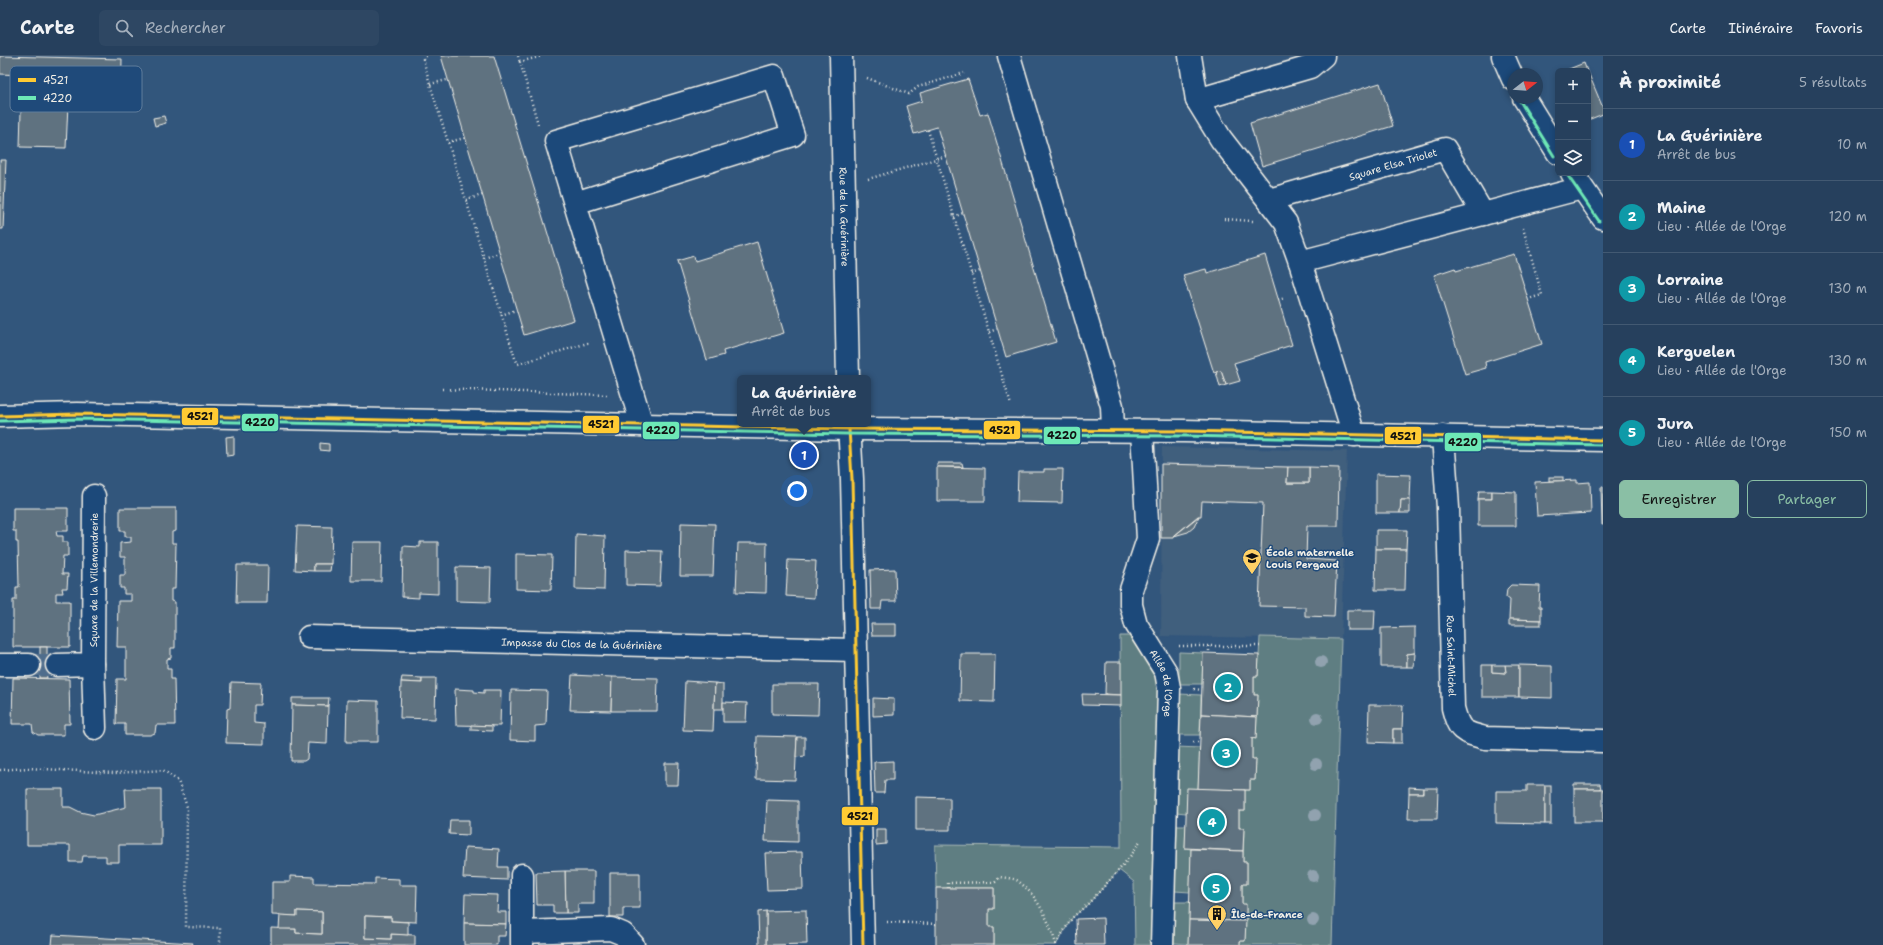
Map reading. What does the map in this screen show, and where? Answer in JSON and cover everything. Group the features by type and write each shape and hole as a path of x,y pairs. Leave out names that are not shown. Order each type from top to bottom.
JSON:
{"street":[{"path":"1008,56 1112,406 1113,430"},
{"path":"1190,56 1197,100 1221,139 1286,223 1300,262 1354,435"},
{"path":"1197,100 1310,67 1323,56"},
{"path":"1503,56 1508,68"},
{"name":"Rue de la Guérinière","path":"841,65 848,375"},
{"path":"575,203 793,135 774,76 548,135 575,203 642,425"},
{"path":"1527,104 1540,127 1555,149"},
{"name":"Square Elsa Triolet","path":"1269,200 1445,149 1482,214"},
{"path":"1300,262 1516,205 1577,180 1603,218"},
{"path":"0,416 85,415 737,426"},
{"path":"863,945 852,479 849,427 1113,430 1603,440"},
{"name":"Allée de l'Orge","path":"1142,431 1148,539 1131,590 1131,605 1136,624 1142,636 1166,672 1169,688 1162,945"},
{"name":"Rue Saint-Michel","path":"1443,436 1448,508 1452,708 1457,724 1467,734 1485,738 1603,741"},
{"name":"Square de la Villemondrerie","path":"94,496 95,728"},
{"name":"Impasse du Clos de la Guérinière","path":"309,637 855,650"},
{"path":"57,664 94,664"},
{"path":"0,665 29,665"},
{"path":"522,875 523,938 611,929 623,934 633,945"}],"path":[{"path":"426,56 423,59 430,84 501,315 518,364 594,341"},
{"path":"518,56 548,135"},
{"path":"520,62 542,56"},
{"path":"841,65 857,74 909,94 918,87 964,73"},
{"path":"430,84 448,80"},
{"path":"928,130 971,274 1003,374 1018,430"},
{"path":"448,142 465,138"},
{"path":"844,184 864,180 946,156"},
{"path":"466,200 482,195"},
{"path":"1516,205 1542,295 1528,299"},
{"path":"954,217 963,214"},
{"path":"1224,219 1255,221"},
{"path":"484,258 499,253"},
{"path":"971,274 980,271"},
{"path":"501,315 516,310"},
{"path":"989,332 998,329"},
{"path":"442,389 610,395"},
{"path":"1180,646 1260,646"},
{"path":"1209,646 1209,653"},
{"path":"0,770 27,768 114,772 163,770 178,781 187,807 186,927 220,928 220,945"},
{"path":"1056,944 1072,918 1088,904 1119,870"},
{"path":"948,888 948,883 995,882 1000,877 1017,880 1032,896 1048,918 1056,944"},
{"path":"862,922 936,924"}],"shaded area":[{"name":"École maternelle Louis Pergaud","path":"1162,447 1347,451 1341,639 1161,636"}],"green space":[{"path":"1120,636 1135,636 1160,679 1153,945 1135,945 1134,882 1119,870 1088,904 1072,918 1056,945 994,945 994,927 989,927 989,909 994,909 994,888 936,888 935,845 1121,847"},
{"path":"1260,637 1341,639 1332,945 1240,945 1240,941 1245,941 1246,905 1242,904 1242,884 1247,884 1247,862 1243,862 1244,828 1239,828 1239,811 1245,811 1245,790 1250,790 1250,780 1255,780 1256,759 1252,759 1252,738 1256,738 1258,695 1254,695 1254,676 1258,676"},
{"path":"1179,652 1203,653 1202,684 1179,684"},
{"path":"1179,694 1201,695 1200,735 1177,735"},
{"path":"1177,747 1200,748 1198,789 1186,813 1176,812"},
{"path":"1177,825 1186,825 1185,848 1191,849 1190,892 1175,891"},
{"path":"1174,902 1190,902 1188,944 1174,943"}],"building":[{"path":"0,56 122,59 122,66 10,66 10,74 0,74"},
{"path":"441,56 494,56 574,320 524,335"},
{"path":"1584,63 1586,68 1572,68"},
{"path":"968,79 980,115 988,113 1056,342 1006,357 937,127 914,134 906,106 922,101 920,93"},
{"path":"1591,79 1603,108 1603,114 1591,119"},
{"path":"1380,83 1393,126 1262,166 1250,123"},
{"path":"21,112 68,112 66,148 20,147"},
{"path":"164,116 166,123 155,126 153,118"},
{"path":"0,160 6,160 3,229 0,229"},
{"path":"757,242 784,333 723,351 724,355 707,360 677,261 694,256 695,261"},
{"path":"1514,254 1542,344 1485,362 1486,368 1465,374 1434,275 1455,268 1456,271"},
{"path":"1265,255 1292,345 1234,363 1240,381 1226,385 1221,371 1214,373 1183,275 1206,269 1207,273"},
{"path":"1221,371 1226,385 1220,387 1216,372"},
{"path":"234,436 234,455 227,456 226,437"},
{"path":"320,443 329,444 329,451 320,450"},
{"path":"937,463 962,463 963,467 937,467"},
{"path":"1161,464 1288,467 1287,483 1309,483 1309,467 1339,468 1338,526 1307,526 1306,559 1337,561 1334,617 1305,616 1305,607 1259,606 1263,503 1202,501 1201,516 1198,516 1175,535 1174,538 1161,538"},
{"path":"937,467 985,468 985,501 937,501"},
{"path":"1288,467 1309,467 1309,483 1287,483"},
{"path":"1044,469 1063,469 1062,503 1017,502 1018,472 1044,472"},
{"path":"1376,474 1411,475 1410,500 1401,500 1400,513 1376,513"},
{"path":"1549,477 1563,477 1563,481 1549,481"},
{"path":"1577,480 1577,483 1590,482 1591,513 1537,516 1535,482"},
{"path":"1601,487 1603,487 1603,525 1602,525"},
{"path":"1479,491 1492,491 1492,499 1478,499"},
{"path":"1492,491 1516,492 1516,526 1478,526 1478,499 1492,499"},
{"path":"1401,500 1410,500 1410,513 1400,513"},
{"path":"13,508 68,508 68,531 56,531 57,536 63,536 63,542 68,542 68,556 63,556 62,574 68,574 67,588 62,588 63,593 56,593 56,601 70,601 70,647 13,647 13,600 16,600 16,587 19,587 18,542 16,542 16,531 13,531"},
{"path":"120,508 176,508 176,531 172,532 172,543 176,543 175,589 171,589 171,601 175,602 175,648 171,648 171,658 167,659 167,669 171,669 171,679 174,679 175,725 156,725 155,733 150,735 125,735 125,724 116,724 117,679 126,679 126,647 117,647 118,601 131,601 131,594 124,594 124,588 120,588 120,575 125,575 125,557 120,557 120,543 131,542 131,537 125,537 125,531 120,531"},
{"path":"1199,516 1194,527 1188,532 1174,536"},
{"path":"681,523 715,524 713,576 680,576"},
{"path":"297,526 332,527 331,564 314,564 314,571 295,570"},
{"path":"1376,530 1407,530 1406,549 1376,549"},
{"path":"576,534 605,536 604,590 575,589"},
{"path":"352,542 382,542 381,581 351,581"},
{"path":"420,542 438,542 438,594 419,593 419,598 402,597 403,546 420,547"},
{"path":"738,543 767,543 766,593 736,592"},
{"path":"1376,549 1406,549 1405,590 1375,590"},
{"path":"626,550 662,551 660,586 626,585"},
{"path":"516,554 552,555 551,590 516,589"},
{"path":"788,560 816,561 814,598 786,596"},
{"path":"314,564 331,564 330,571 314,571"},
{"path":"237,565 268,565 267,603 236,603"},
{"path":"456,567 491,568 490,602 456,601"},
{"path":"895,569 896,601 882,601 881,609 871,609 870,570"},
{"path":"1511,585 1540,586 1539,607 1541,607 1541,620 1509,619 1510,600 1506,597 1507,589"},
{"path":"1347,610 1375,610 1374,630 1347,630"},
{"path":"1509,619 1541,620 1541,625 1509,625"},
{"path":"871,624 896,624 896,636 872,636"},
{"path":"1415,627 1415,653 1407,654 1407,667 1381,667 1381,628"},
{"path":"40,647 47,647 47,656 40,656"},
{"path":"1203,653 1259,655 1258,676 1254,676 1254,695 1258,695 1257,717 1201,714"},
{"path":"1415,653 1414,667 1407,667 1407,654"},
{"path":"961,654 995,654 994,702 960,701"},
{"path":"40,656 51,656 51,671 34,669 34,658 40,658"},
{"path":"1106,662 1121,662 1121,695 1105,694"},
{"path":"1482,665 1492,665 1492,672 1506,673 1505,665 1519,665 1519,697 1482,697"},
{"path":"1492,665 1505,665 1506,673 1492,672"},
{"path":"1519,665 1552,666 1552,698 1519,697"},
{"path":"40,670 46,670 47,678 40,678"},
{"path":"572,675 612,677 611,711 570,710"},
{"path":"402,677 422,678 422,683 401,682"},
{"path":"612,677 658,678 657,711 611,711"},
{"path":"13,678 69,679 70,724 64,724 64,735 38,735 33,732 32,724 12,724"},
{"path":"422,678 436,678 435,719 400,718 401,682 422,683"},
{"path":"685,681 715,683 713,731 683,730"},
{"path":"231,682 261,683 260,705 254,705 254,723 264,724 264,744 226,743 227,709 230,708"},
{"path":"715,683 723,684 723,709 714,709"},
{"path":"772,684 819,684 818,715 772,714"},
{"path":"455,689 474,690 474,692 484,693 484,690 501,690 500,726 456,725"},
{"path":"511,690 547,691 546,725 535,726 535,741 510,740"},
{"path":"1082,694 1121,695 1121,706 1083,705"},
{"path":"292,698 329,698 328,706 292,705"},
{"path":"873,698 894,699 894,715 873,716"},
{"path":"347,700 378,701 378,742 346,742"},
{"path":"723,702 747,703 746,722 723,722"},
{"path":"292,705 328,706 327,744 308,743 307,759 304,761 291,761"},
{"path":"1369,705 1403,705 1402,729 1393,729 1393,743 1368,742"},
{"path":"1201,714 1257,717 1256,739 1252,738 1252,759 1256,759 1255,780 1250,780 1250,790 1198,789"},
{"path":"471,725 492,726 492,731 471,730"},
{"path":"1393,729 1402,729 1402,743 1393,743"},
{"path":"757,736 797,737 795,780 756,779"},
{"path":"797,737 805,737 805,756 796,757"},
{"path":"893,761 893,780 885,780 884,793 875,793 874,762"},
{"path":"665,763 679,763 678,785 665,785"},
{"path":"1574,784 1600,784 1601,789 1574,789"},
{"path":"1527,785 1545,785 1545,824 1496,823 1496,791 1527,791"},
{"path":"1545,785 1551,785 1551,824 1545,824"},
{"path":"1409,787 1423,788 1423,793 1409,793"},
{"path":"1187,788 1245,790 1245,811 1239,811 1239,828 1244,828 1243,851 1185,848"},
{"path":"1423,788 1438,788 1437,819 1408,819 1409,793 1423,793"},
{"path":"27,789 63,789 63,807 70,807 80,812 94,815 126,807 125,789 161,789 161,845 119,845 119,862 106,862 106,856 83,856 82,862 70,862 70,845 27,845"},
{"path":"1574,789 1603,789 1603,822 1574,822"},
{"path":"916,797 950,798 950,830 916,830"},
{"path":"767,800 798,801 798,842 765,841"},
{"path":"450,820 469,820 469,835 449,834"},
{"path":"876,829 886,829 886,844 876,845"},
{"path":"465,847 499,849 498,867 507,867 507,880 463,878"},
{"path":"1191,849 1243,851 1243,862 1247,862 1247,884 1242,884 1242,904 1246,904 1246,921 1189,920"},
{"path":"802,852 803,889 767,890 765,853"},
{"path":"565,871 594,871 594,904 578,904 578,913 566,913"},
{"path":"565,871 566,913 553,913 553,905 537,905 536,872"},
{"path":"610,873 640,873 640,908 623,908 623,917 610,917"},
{"path":"290,876 314,877 314,883 375,884 375,878 399,879 399,885 417,885 416,922 391,921 391,917 365,916 365,938 391,939 391,934 415,935 415,945 271,945 271,928 296,929 296,933 322,934 322,912 297,911 297,916 272,915 272,882 290,882"},
{"path":"936,888 994,888 994,909 989,909 989,927 994,927 994,945 936,945"},
{"path":"465,894 498,895 497,912 506,912 506,924 464,923"},
{"path":"806,910 807,944 766,945 766,911"},
{"path":"297,911 322,912 322,934 296,933 296,929 279,929 280,915 297,916"},
{"path":"766,911 766,945 759,945 758,912"},
{"path":"365,916 391,917 391,921 408,922 408,935 391,934 391,939 365,938"},
{"path":"1103,918 1104,945 1077,945 1076,919"},
{"name":"Île-de-France","path":"1189,920 1246,921 1245,941 1240,941 1240,945 1188,945"},
{"path":"464,923 506,924 505,936 497,936 497,945 464,945"},
{"path":"53,935 193,943 192,945 52,945"}],"tunnel":[{"path":"29,665 57,665"}],"transit line":[{"name":"4220","path":"1522,104 1554,156"},
{"name":"4220","path":"1568,176 1599,221"},
{"name":"4521","path":"0,416 77,414 737,427"},
{"name":"4220","path":"0,421 77,419 849,434 1184,436 1603,445"},
{"name":"4521","path":"746,427 1184,431 1603,440"},
{"name":"4521","path":"849,429 852,479 863,945"}],"place":[{"name":"La Guérinière","path":"804,455"},
{"name":"École maternelle Louis Pergaud","path":"1252,575"},
{"name":"Maine","path":"1228,687"},
{"name":"Lorraine","path":"1226,753"},
{"name":"Kerguelen","path":"1212,822"},
{"name":"Jura","path":"1216,888"},
{"name":"Île-de-France","path":"1217,931"}]}
